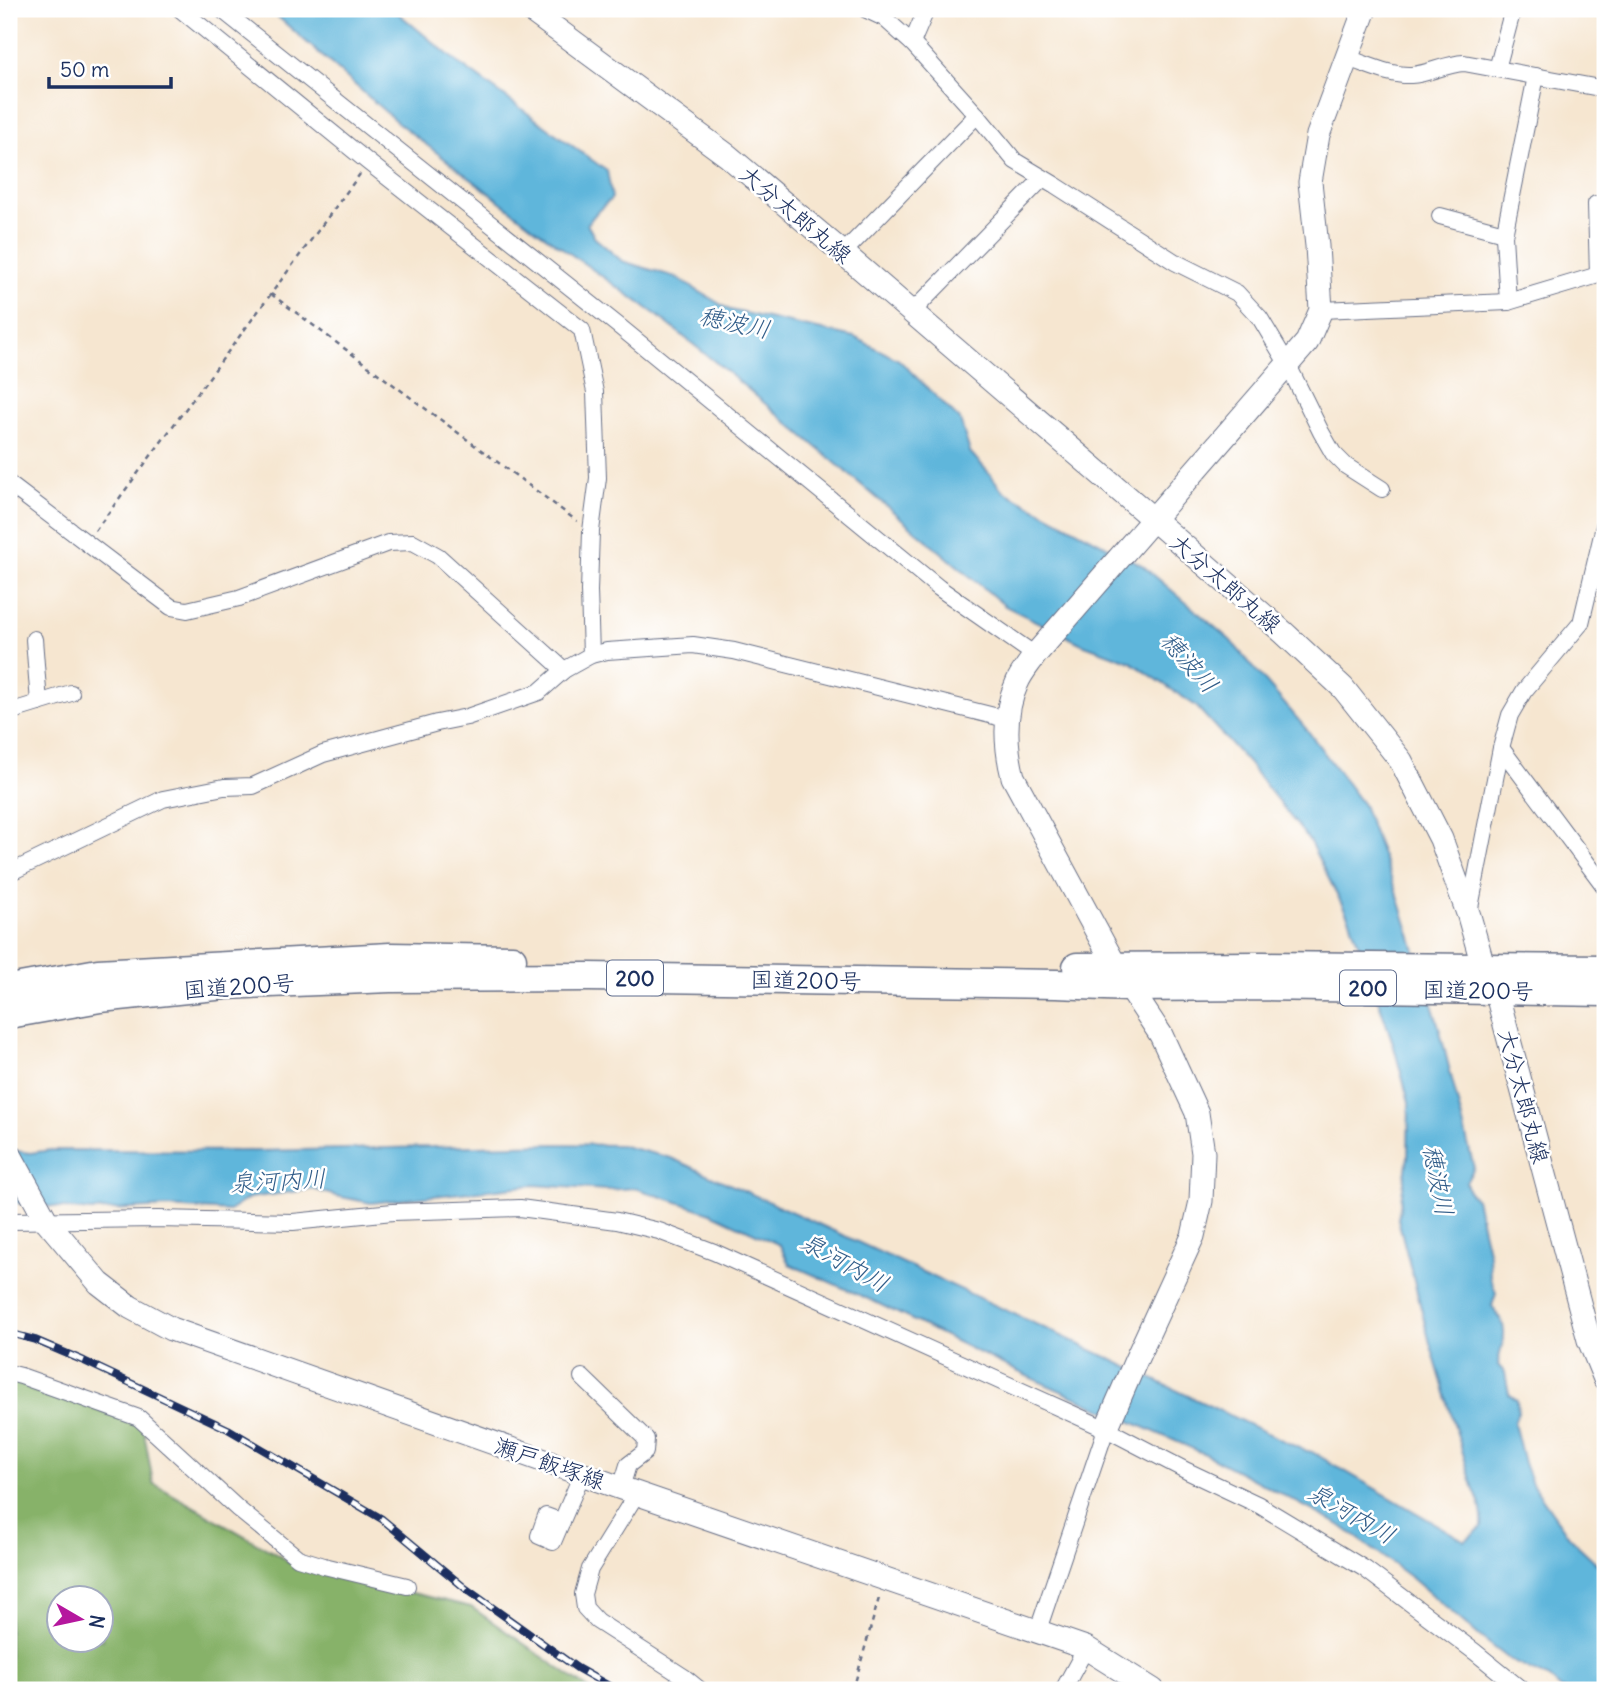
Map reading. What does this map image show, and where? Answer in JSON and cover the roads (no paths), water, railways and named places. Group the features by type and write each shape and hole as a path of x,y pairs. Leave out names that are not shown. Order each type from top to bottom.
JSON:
{"highway":[{"name":"国道200号","path":"9,989 99,973 390,957 802,961 1122,977 1480,979 1605,992"},
{"name":"国道200号","path":"1480,979 1605,969"},
{"name":"国道200号","path":"9,1014 100,998 225,985 390,978 589,977 1042,984 1122,977"}],"main road":[{"name":"大分太郎丸線","path":"529,9 728,156 912,312 1149,524 1284,633 1343,688 1401,761 1441,839 1469,916 1480,979 1589,1340 1605,1379"},
{"path":"1106,1430 1193,1236 1201,1201 1203,1153 1197,1113 1161,1035 1122,977 1013,777 1007,754 1006,719 1017,683 1035,655 1307,342 1321,310 1310,182 1318,135 1365,9"},
{"name":"瀬戸飯塚線","path":"9,1153 46,1220 99,1283 130,1307 171,1329 582,1474 1038,1630 1086,1648 1153,1690"}],"street":[{"path":"180,9 368,162 582,330 595,392 598,478 591,531 591,655"},
{"path":"221,9 620,327 939,588 1035,655"},
{"path":"865,9 884,18 912,43 1015,161 1175,262 1237,293 1260,318 1288,365 1333,453 1346,466 1382,489"},
{"path":"912,43 924,15 921,9"},
{"path":"1497,69 1513,9"},
{"path":"1347,58 1408,75 1464,63 1605,89"},
{"path":"1508,302 1504,233 1536,76"},
{"path":"843,253 977,116"},
{"path":"912,312 1043,178"},
{"path":"1321,310 1508,302 1602,274 1596,204"},
{"path":"1440,216 1504,233"},
{"path":"9,484 171,607 187,610 239,598 388,543 413,542 438,556 564,670"},
{"path":"1469,916 1501,748 1510,715 1524,691 1581,623 1605,522"},
{"path":"34,639 39,702"},
{"path":"9,873 163,799 224,787 253,786 323,754 467,717 539,692 564,670 591,655 607,651 693,645 734,651 1006,719"},
{"path":"9,712 71,693"},
{"path":"1501,748 1605,887"},
{"path":"9,1221 158,1219 293,1222 393,1213 520,1208 617,1221 659,1231 715,1252 1106,1430 1259,1504 1365,1569 1522,1690"},
{"path":"9,1373 139,1418 237,1509 298,1558 407,1586"},
{"path":"582,1377 646,1439 645,1452 628,1465 629,1490 590,1569 583,1594 585,1608 597,1621 700,1690"},
{"path":"1038,1630 1106,1430"},
{"path":"562,1522 582,1474"},
{"path":"1063,1690 1086,1648"}],"water":[{"path":"269,9 393,9 457,62 607,171 612,198 587,224 595,238 622,261 675,277 730,310 854,337 899,360 960,420 970,452 1003,491 1142,565 1230,640 1308,731 1363,805 1399,899 1439,1027 1474,1168 1466,1182 1469,1192 1476,1199 1489,1255 1490,1277 1496,1293 1492,1306 1500,1318 1504,1332 1498,1365 1505,1373 1509,1394 1517,1400 1518,1412 1514,1423 1524,1463 1532,1484 1571,1539 1605,1571 1605,1690 1562,1690 1550,1679 1513,1662 1413,1579 1340,1525 1205,1454 1029,1377 875,1302 789,1264 780,1245 711,1213 635,1188 607,1190 534,1185 371,1203 313,1189 249,1198 229,1211 168,1207 91,1211 9,1202 9,1150 30,1153 51,1150 258,1151 619,1145 671,1158 1312,1452 1465,1541 1482,1527 1479,1504 1430,1343 1398,1219 1408,1157 1409,1102 1393,1043 1350,920 1309,840 1248,763 1196,706 1131,662 1082,644 1005,606 658,316 537,230 397,122"}],"railway":[{"path":"9,1333 35,1340 84,1361 228,1429 382,1519 465,1588 577,1668 616,1690"}],"water label":[{"name":"穂波川","path":"735,322"},
{"name":"穂波川","path":"1190,662"},
{"name":"泉河内川","path":"278,1180"},
{"name":"穂波川","path":"1439,1180"},
{"name":"泉河内川","path":"845,1262"},
{"name":"泉河内川","path":"1352,1513"}]}
